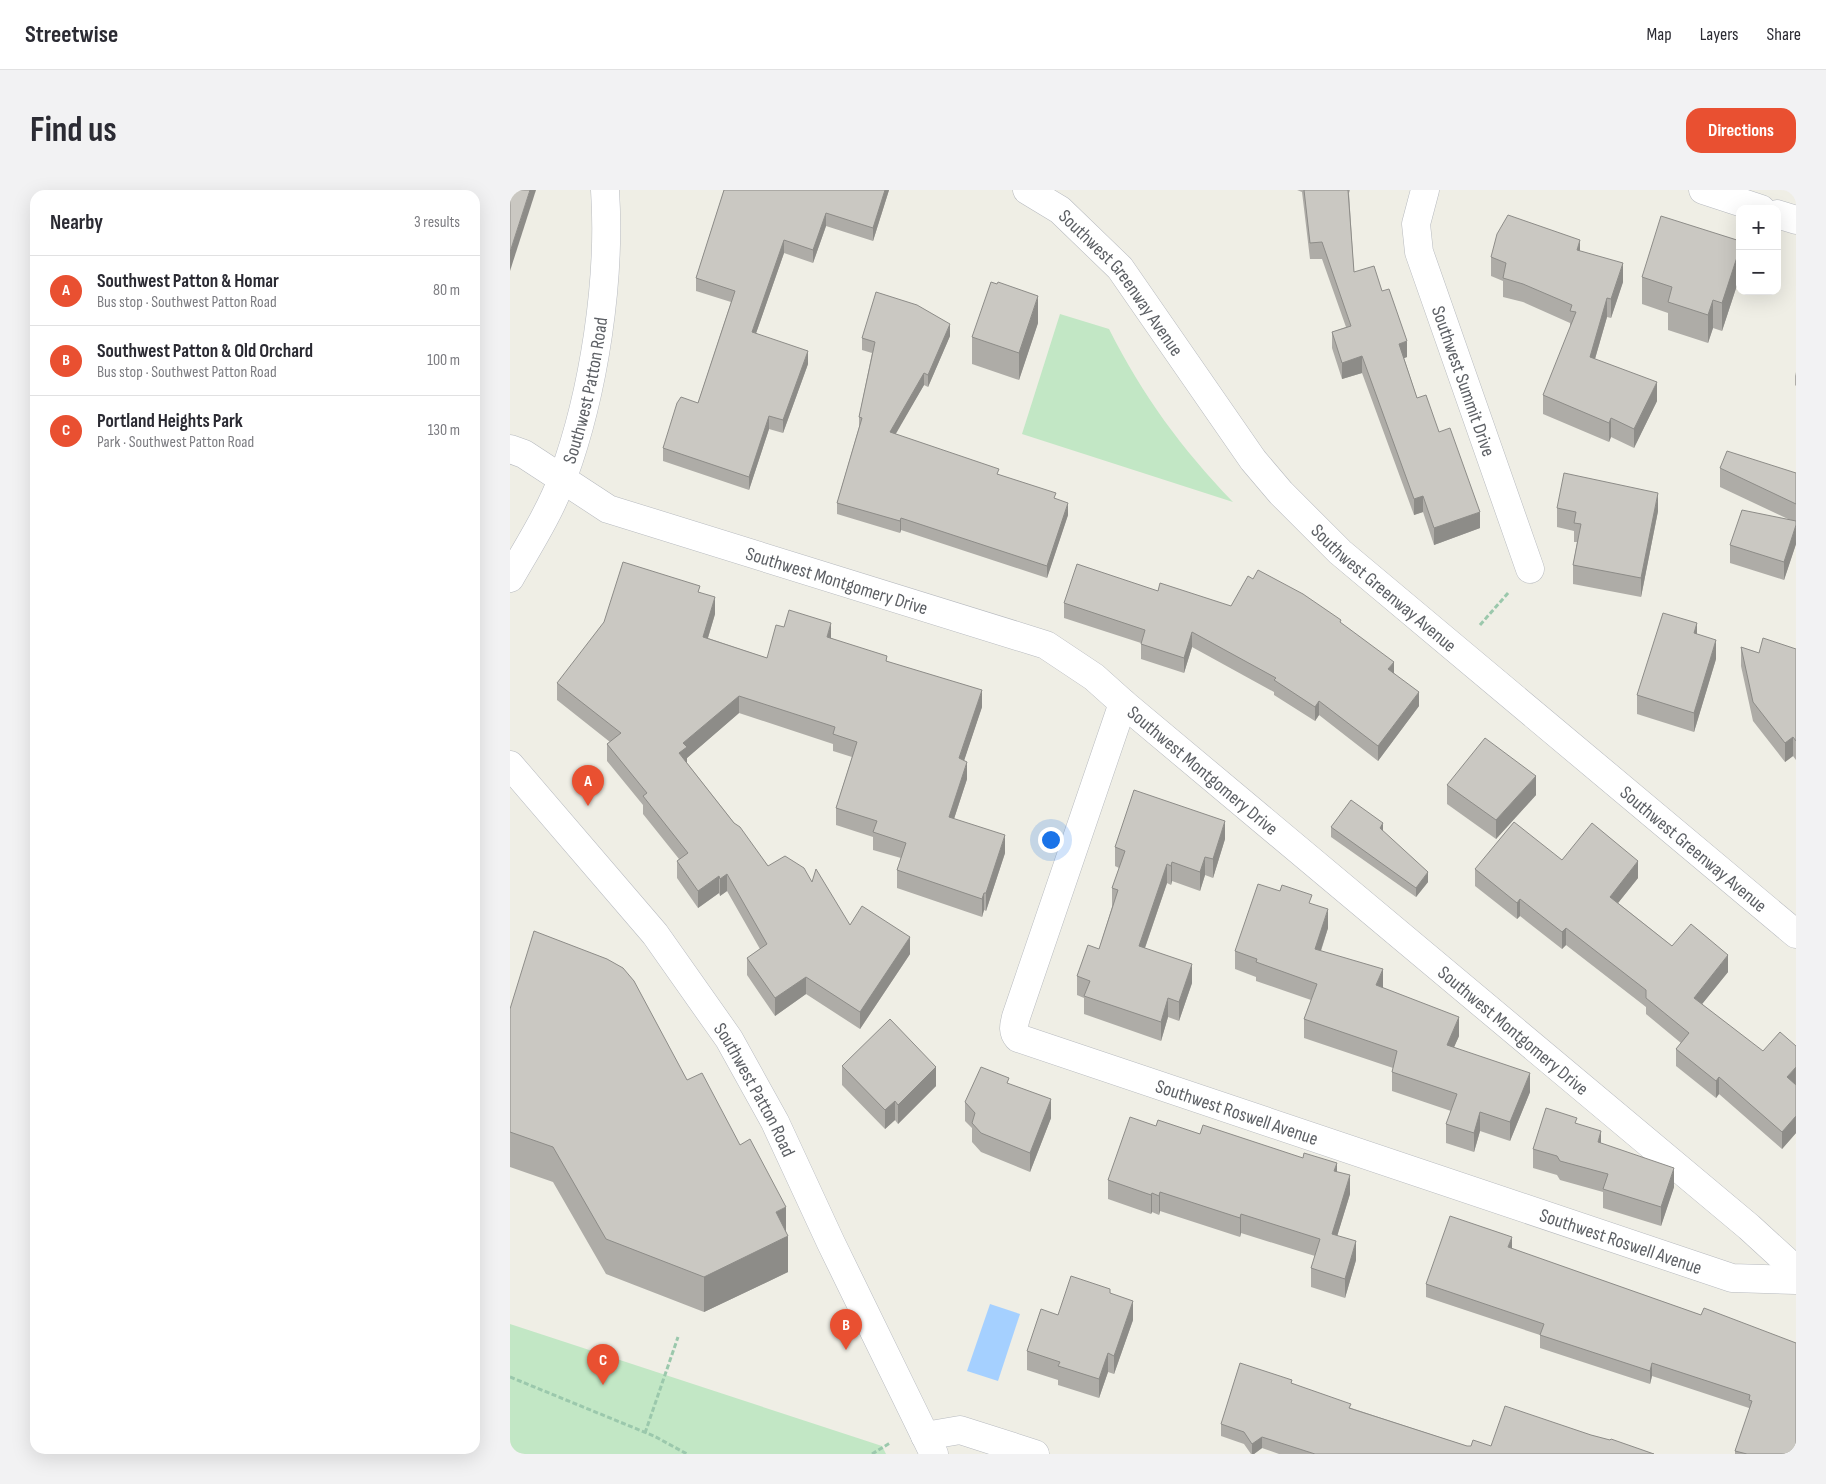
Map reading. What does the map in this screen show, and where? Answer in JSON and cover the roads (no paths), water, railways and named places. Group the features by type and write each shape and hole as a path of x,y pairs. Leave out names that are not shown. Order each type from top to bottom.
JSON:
{"street":[{"name":"Southwest Patton Road","path":"510,578 537,531 562,479 578,429 592,364 605,287 605,190"},
{"name":"Southwest Greenway Avenue","path":"1027,190 1060,210 1120,268 1253,460 1281,493 1340,552 1796,934"},
{"name":"Southwest Summit Drive","path":"1425,190 1416,224 1419,252 1530,570"},
{"path":"1703,190 1749,205"},
{"path":"1781,215 1796,220"},
{"name":"Southwest Montgomery Drive","path":"510,449 524,454 608,509 1046,645 1094,677 1741,1221 1796,1270"},
{"name":"Southwest Roswell Avenue","path":"1123,703 1016,1017 1014,1026 1015,1034 1018,1038 1732,1278 1796,1280"},
{"name":"Southwest Patton Road","path":"515,781 655,934 729,1039 776,1122 830,1244 929,1445"},
{"path":"929,1445 960,1430 1035,1454"}],"water":[{"path":"990,1304 1020,1314 998,1381 967,1371"}],"place":[{"name":"Southwest Patton & Homar","path":"588,806"},
{"name":"Southwest Patton & Old Orchard","path":"846,1350"},
{"name":"Portland Heights Park","path":"603,1385"}]}
